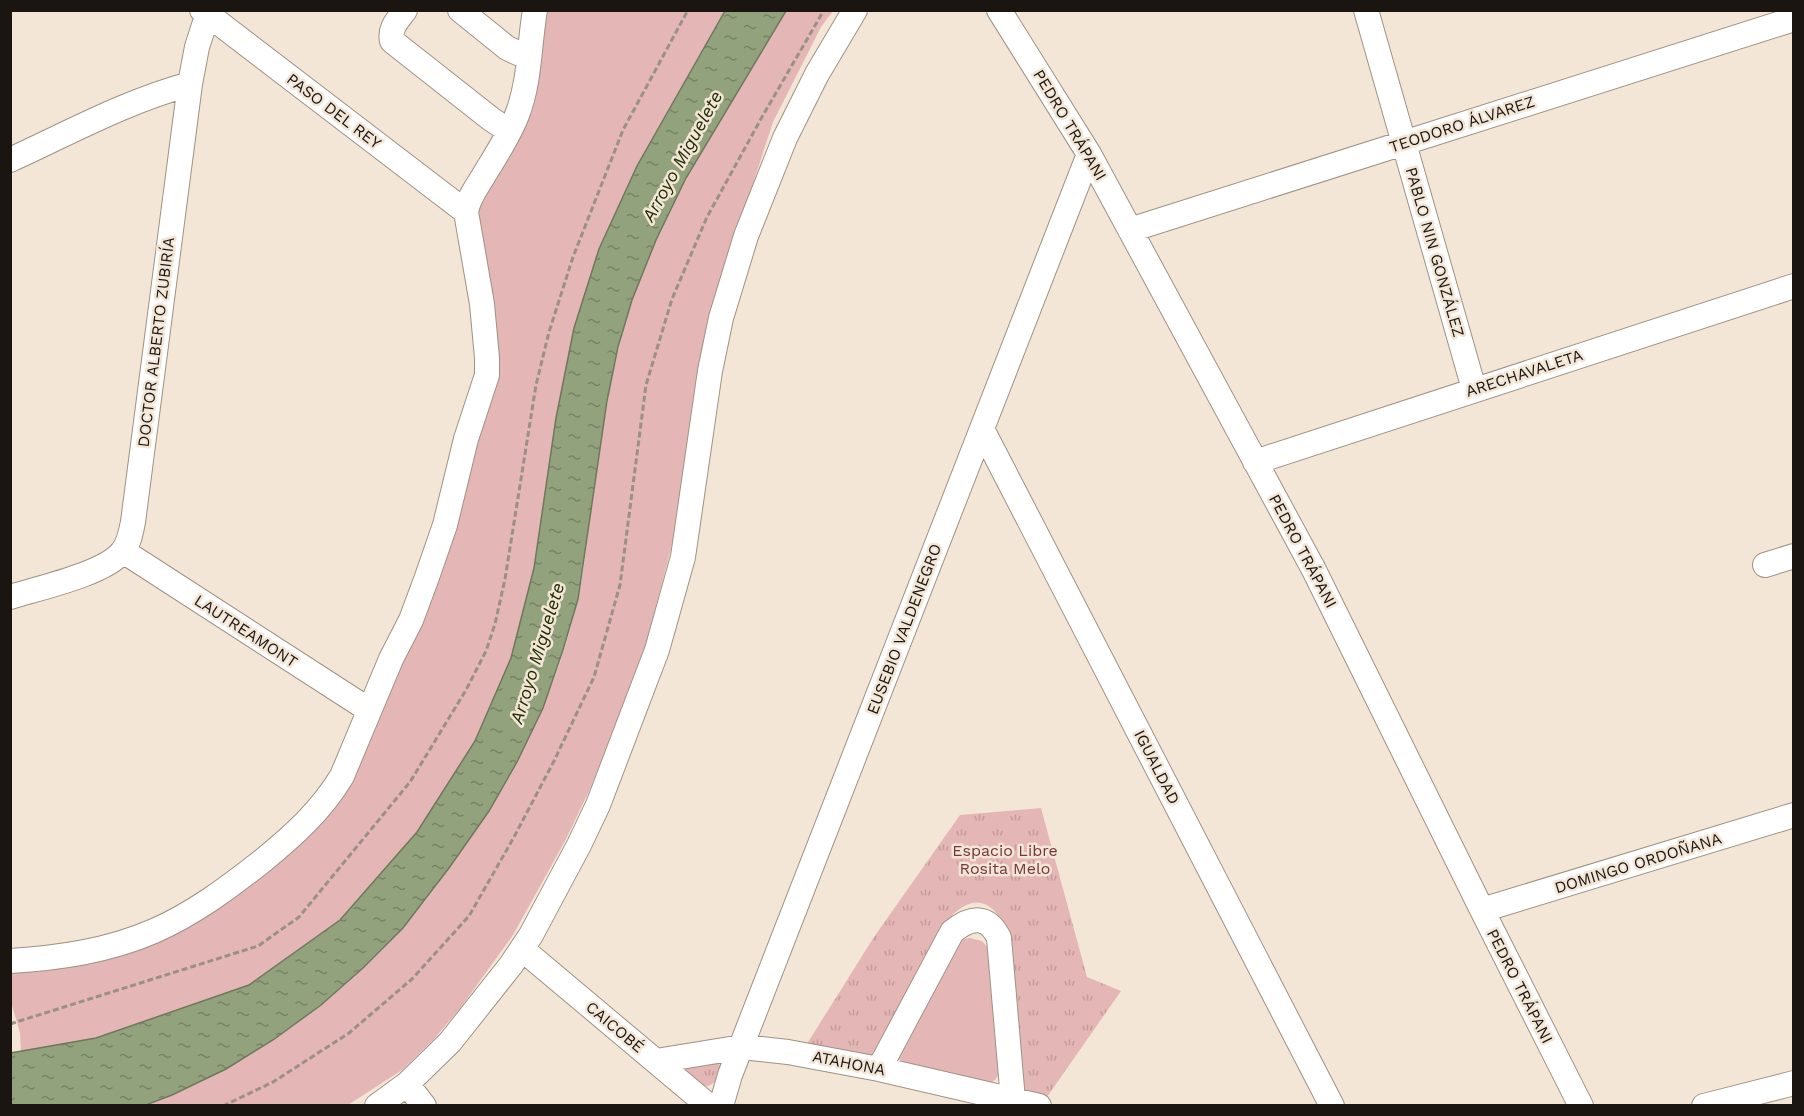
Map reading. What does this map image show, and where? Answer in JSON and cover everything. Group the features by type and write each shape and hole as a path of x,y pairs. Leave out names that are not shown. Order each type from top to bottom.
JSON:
{"street":[{"path":"405,10 390,34 392,41 491,119 510,131"},
{"path":"460,10 507,48 529,58"},
{"path":"10,961 69,956 154,931 231,886 296,834 333,791 352,755 369,710 411,620 427,577 444,525 466,439 487,375 488,358 482,304 466,212 467,203 510,131 522,99 535,10"},
{"path":"377,1106 407,1084 450,1042 522,949 598,805 657,650 683,557 710,371 730,286 746,236 785,138 817,74 855,10"},
{"name":"PEDRO TRÁPANI","path":"999,10 1089,154 1314,570 1581,1106"},
{"name":"PABLO NIN GONZÁLEZ","path":"1366,10 1474,389"},
{"name":"DOCTOR ALBERTO ZUBIRÍA","path":"123,551 130,537 133,522 190,84 206,12"},
{"name":"PASO DEL REY","path":"206,12 466,212"},
{"name":"TEODORO ÁLVAREZ","path":"1130,230 1794,19"},
{"path":"10,160 133,103 190,84"},
{"name":"EUSEBIO VALDENEGRO","path":"721,1106 730,1075 1089,154"},
{"name":"ARECHAVALETA","path":"1255,462 1794,286"},
{"name":"IGUALDAD","path":"982,429 1332,1106"},
{"path":"10,597 98,569 111,562 123,551"},
{"name":"LAUTREAMONT","path":"123,551 369,710"},
{"path":"1765,565 1794,556"},
{"name":"DOMINGO ORDOÑANA","path":"1482,910 1794,815"},
{"path":"879,1069 952,932 969,921 987,922 995,929 999,938 1013,1100"},
{"name":"CAICOBÉ","path":"522,949 709,1106"},
{"name":"ATAHONA","path":"656,1061 742,1047 788,1052 879,1069 1040,1106"},
{"path":"1704,1106 1794,1083"},
{"path":"407,1084 424,1106"}],"path":[{"path":"223,1106 273,1082 349,1033 412,979 469,916 514,837 594,677 620,585 646,385 672,299 707,217 824,10"}],"green space":[{"path":"543,11 725,11 637,166 574,328 556,418 534,568 511,658 475,741 417,832 340,920 249,985 96,1038 21,1051 20,1033 11,1002 10,969 225,902 286,857 324,813 346,782 491,375 473,212"},
{"path":"786,11 833,11 821,27 773,122 731,251 677,526 643,655 590,789 565,841 513,935 461,1007 434,1039 402,1070 348,1105 146,1106 182,1091 251,1054 284,1033 345,985 401,930 419,908 461,851 504,783 535,724 560,663 570,631 582,579 611,384 623,330 645,265 661,227 700,153"},
{"name":"Espacio Libre Rosita Melo","path":"1041,808 1087,977 1121,991 1047,1097 1026,1091 1021,1086 1007,929 992,908 984,904 968,904 959,909 941,927 875,1054 870,1057 805,1047 874,937 960,815"},
{"path":"963,939 982,941 990,950 1000,1072 990,1083 902,1064 896,1055 950,947"},
{"path":"718,1063 723,1068 718,1079 702,1087 682,1068"}],"water":[{"name":"Arroyo Miguelete","path":"725,11 786,11 686,178 656,240 632,300 618,347 607,401 578,599 543,708 517,762 489,811 403,928 363,968 321,1005 273,1040 226,1069 146,1105 11,1105 11,1053 96,1038 249,985 340,920 417,832 475,741 511,658 534,568 556,418 574,328 599,249 637,166"}]}
